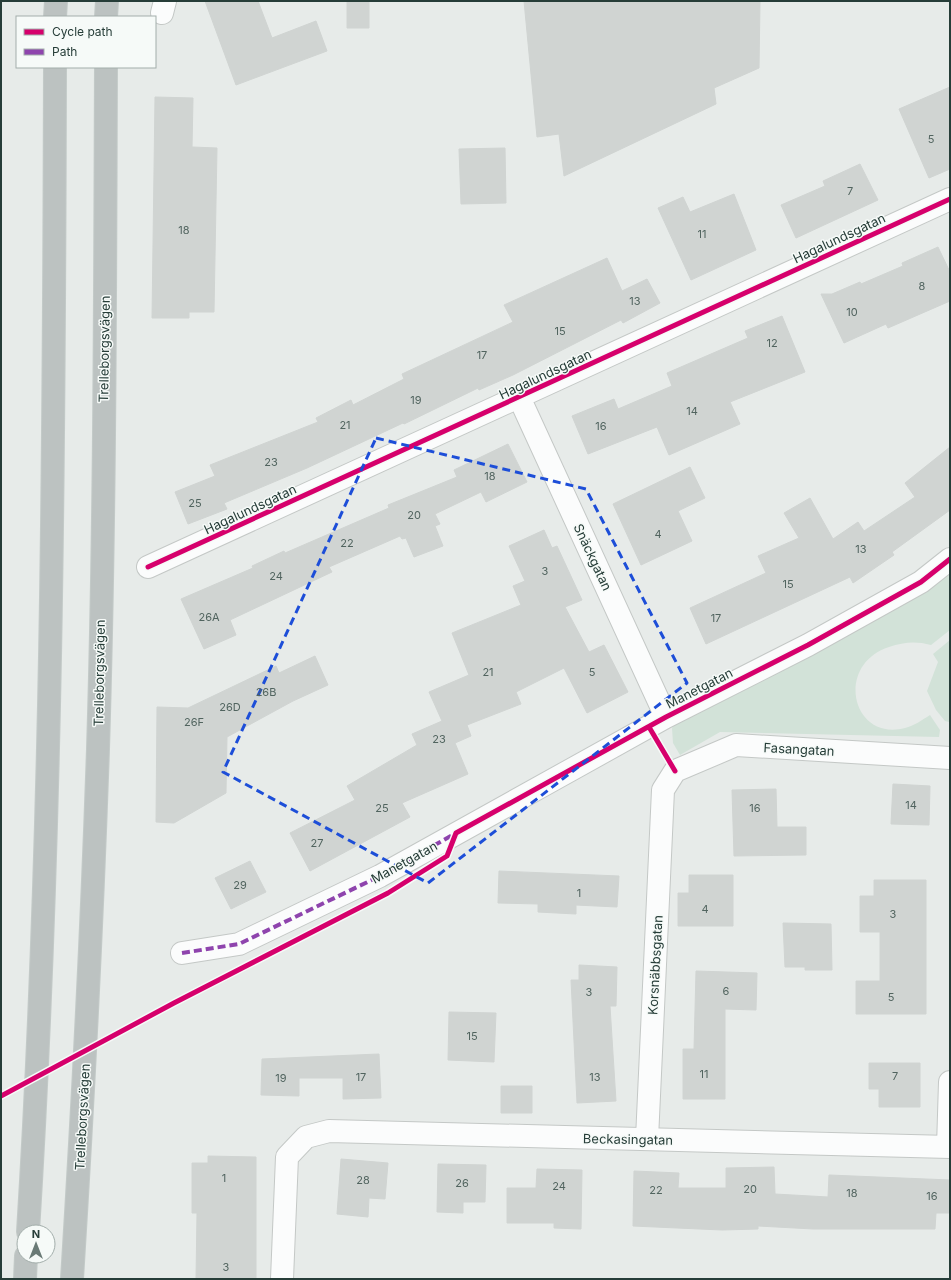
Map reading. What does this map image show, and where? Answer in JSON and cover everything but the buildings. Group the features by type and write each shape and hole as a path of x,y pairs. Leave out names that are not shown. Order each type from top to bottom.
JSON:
{"highway":[{"path":"56,1 56,16"},
{"path":"106,1 106,16"},
{"path":"28,1224 44,934 50,684 55,374 55,68"},
{"name":"Trelleborgsvägen","path":"72,1279 82,1108 98,749 102,537 106,68"},
{"path":"25,1279 26,1264"}],"street":[{"name":"Hagalundsgatan","path":"148,567 950,199"},
{"name":"Snäckgatan","path":"519,397 666,717"},
{"name":"Manetgatan","path":"182,953 239,944 380,876 666,717 808,645 921,582 950,559"},
{"name":"Fasangatan","path":"663,790 675,771 736,746 950,758"},
{"name":"Korsnäbbsgatan","path":"647,1139 663,790"},
{"path":"949,1147 950,1082"},
{"name":"Beckasingatan","path":"282,1279 288,1157 306,1137 329,1132 949,1147"}],"highlighted area":[{"path":"376,438 586,489 687,683 428,883 223,772"}],"shaded area":[{"path":"950,564 950,630 931,645 915,643 900,644 889,647 872,656 861,669 856,684 856,700 862,713 872,724 887,729 905,728 930,715 940,730 939,737 720,732 680,755 673,743 672,728 678,720"},
{"path":"950,640 949,722 945,721 936,710 927,691 938,662 933,654"}],"marked path":[{"path":"182,953 239,944 380,876 456,833"}],"cycle path":[{"path":"148,567 950,199"},
{"path":"1,1096 174,1003 388,893 447,856 456,833 666,717 808,645 921,582 950,559"},
{"path":"649,727 675,771"}]}
